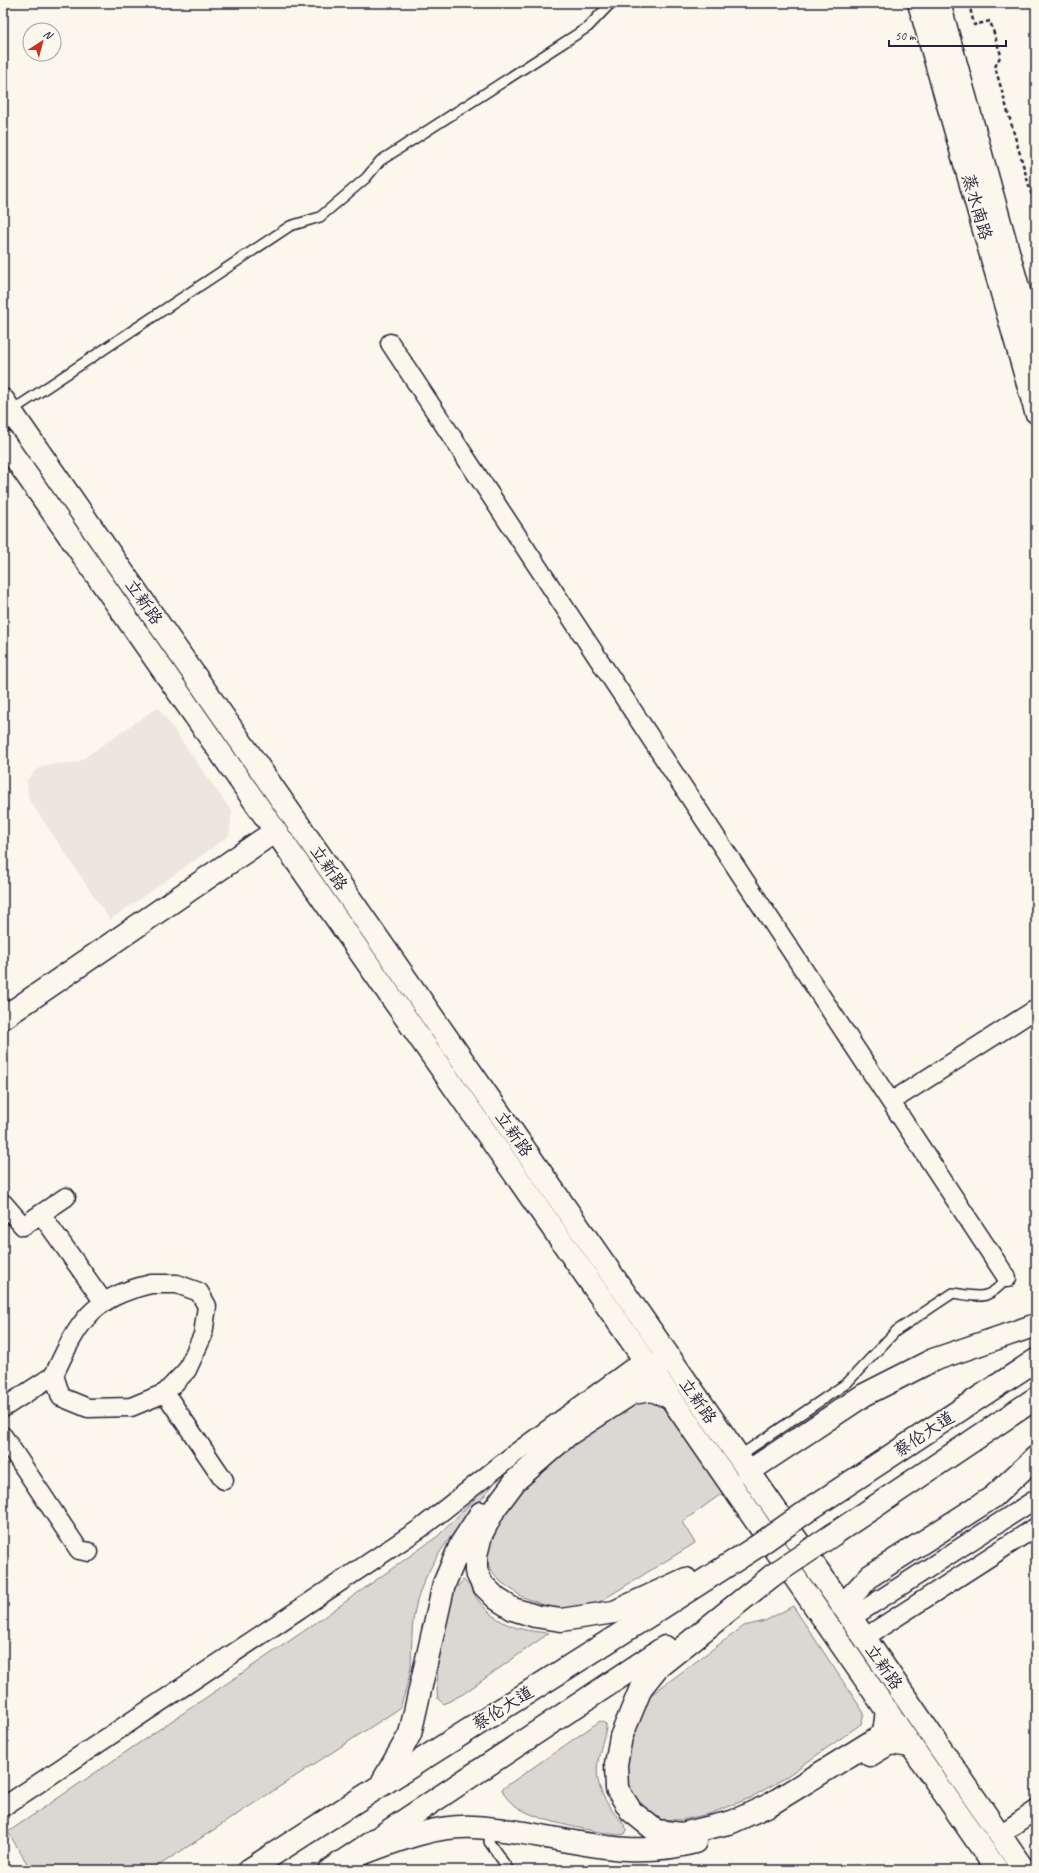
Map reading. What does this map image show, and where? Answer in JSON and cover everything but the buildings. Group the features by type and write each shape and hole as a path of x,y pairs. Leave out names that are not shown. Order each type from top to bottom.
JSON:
{"main road":[{"name":"蒸水南路","path":"919,3 1036,412"},
{"name":"蒸水南路","path":"939,3 1036,352"},
{"name":"立新路","path":"7,405 655,1362 669,1397 997,1870"},
{"name":"立新路","path":"3,441 274,832 655,1362 743,1465 1024,1870"},
{"path":"3,1018 274,832"},
{"path":"743,1465 864,1395 933,1360 1036,1325"},
{"name":"蔡伦大道","path":"250,1870 382,1784 620,1636 1036,1360"},
{"path":"382,1784 410,1734 444,1584 461,1544 488,1503 516,1472 568,1427 655,1362"},
{"path":"669,1397 652,1390 632,1393 569,1434 516,1480 495,1508 481,1535 476,1555 476,1571 483,1585 497,1599 513,1609 535,1616 561,1620 614,1612 756,1547"},
{"name":"蔡伦大道","path":"773,1575 1036,1398"},
{"path":"846,1612 870,1576 993,1497 1036,1457"},
{"path":"773,1575 657,1668 641,1688 629,1712 621,1737 616,1764 617,1789 631,1811 656,1831 682,1834 732,1822 769,1805 884,1734 887,1710"},
{"path":"339,1864 773,1575"},
{"path":"339,1864 421,1834 447,1828 473,1827 621,1850 686,1845 751,1823 793,1802 890,1743 911,1746"}],"street":[{"path":"390,343 1008,1278"},
{"path":"892,1101 1036,1009"},
{"path":"3,1203 23,1226 66,1196"},
{"path":"41,1214 104,1301"},
{"path":"3,1408 54,1375 64,1353 85,1318 104,1301 127,1290 151,1284 178,1284 199,1292 207,1306 203,1335 187,1370 165,1393 131,1407 88,1408 61,1397 54,1375"},
{"path":"3,1807 421,1528 513,1455 655,1362"},
{"path":"165,1393 224,1480"},
{"path":"3,1436 79,1550 89,1552"},
{"path":"846,1612 1036,1499"},
{"path":"864,1638 1036,1527"},
{"path":"999,1835 1036,1810"}],"lane":[{"path":"7,405 290,226 320,217 366,178 380,160 588,27 612,3"},
{"path":"743,1465 847,1383 896,1330 953,1293 982,1297 997,1291 1008,1278"},
{"path":"491,1830 489,1842 509,1870"}],"path":[{"path":"969,3 974,26 990,22 1001,55 996,67 1036,210"}],"shaded area":[{"path":"158,707 232,812 229,836 110,920 28,798 27,780 36,770 46,765 78,762"},
{"path":"643,1399 660,1400 724,1492 682,1522 695,1543 591,1607 572,1610 548,1607 521,1596 501,1582 490,1569 485,1553 488,1538 515,1492 607,1415"},
{"path":"494,1479 494,1484 447,1542 436,1558 420,1591 413,1623 411,1667 400,1708 152,1870 31,1870 8,1832 307,1629 438,1536"},
{"path":"463,1580 486,1609 501,1621 518,1628 549,1633 463,1694 444,1704 438,1699 438,1658 453,1592"},
{"path":"793,1606 864,1713 861,1724 783,1779 750,1798 709,1814 681,1820 658,1819 643,1808 630,1792 625,1776 628,1747 644,1700 744,1626 765,1621"},
{"path":"600,1721 606,1724 606,1729 598,1759 597,1768 599,1786 609,1806 627,1830 625,1834 618,1835 553,1822 520,1809 508,1800 502,1789"}]}
